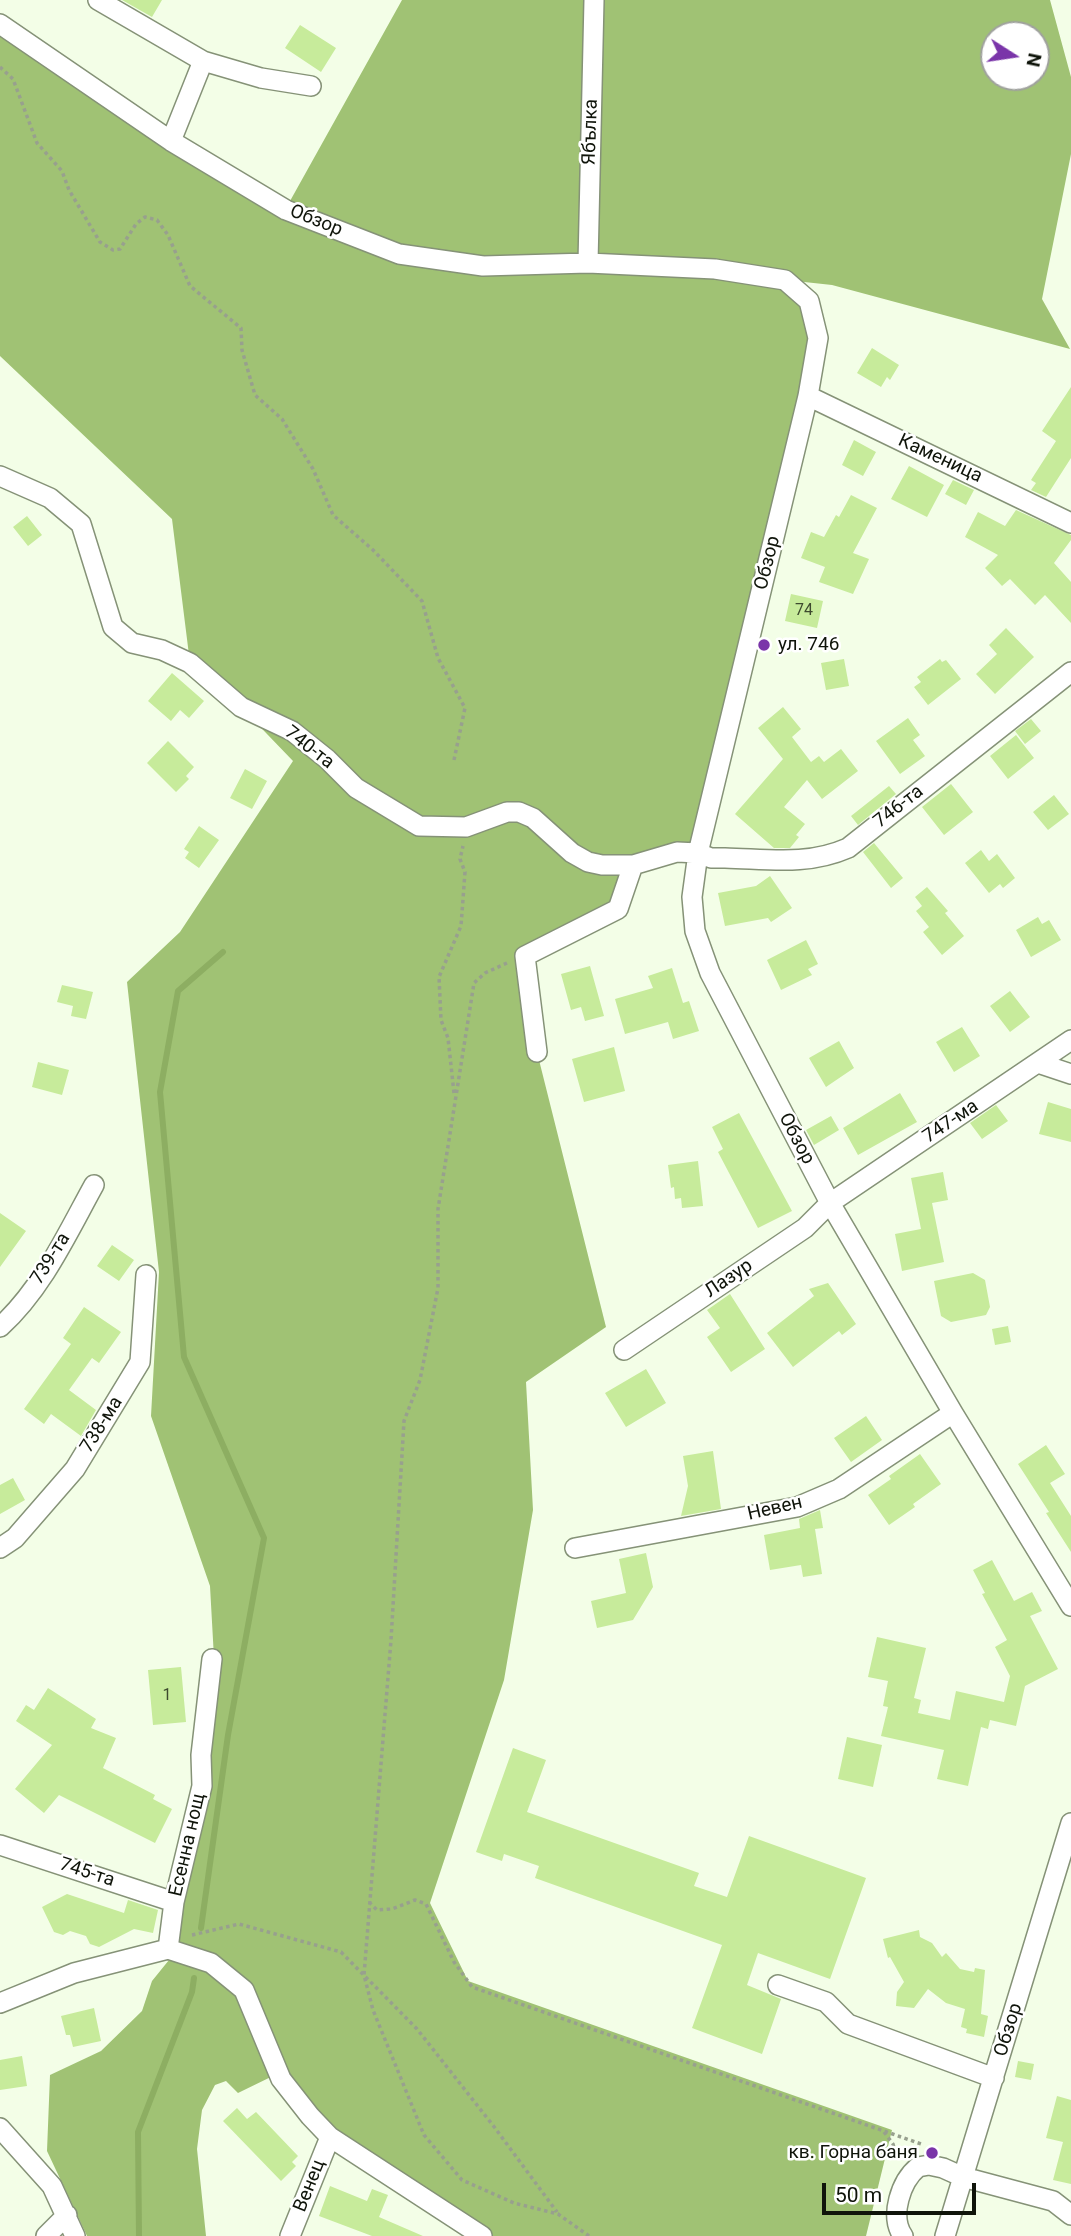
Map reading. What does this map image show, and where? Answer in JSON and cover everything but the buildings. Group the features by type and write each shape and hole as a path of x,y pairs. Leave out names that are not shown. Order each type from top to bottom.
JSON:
{"street":[{"path":"98,0 203,61 261,78 311,86"},
{"name":"Ябълка","path":"587,263 594,0"},
{"name":"Обзор","path":"0,24 171,141 286,210 399,254 483,266 587,263 715,269 785,280 809,302 817,338 808,396 698,853 692,897 695,931 710,973 830,1203 953,1413 1071,1606"},
{"path":"171,141 203,61"},
{"name":"Каменица","path":"808,396 1071,523"},
{"name":"740-та","path":"0,476 50,498 81,524 113,627 132,643 162,650 190,663 241,707 292,731 327,759 356,788 419,825 466,827 507,812 519,812 533,818 572,853 588,862 634,865 677,852 698,853"},
{"name":"746-та","path":"698,853 711,858 810,860 848,848 1071,672"},
{"path":"537,1052 526,956 618,909 634,865"},
{"name":"747-ма","path":"830,1203 1071,1040"},
{"path":"1038,1063 1071,1074"},
{"name":"739-та","path":"0,1327 48,1268 94,1185"},
{"name":"Лазур","path":"624,1350 805,1228 830,1203"},
{"name":"738-ма","path":"0,1548 15,1538 75,1469 141,1362 146,1275"},
{"name":"Невен","path":"575,1548 797,1507 839,1489 953,1413"},
{"name":"Есенна нощ","path":"168,1948 174,1902 202,1786 201,1755 212,1659"},
{"name":"Обзор","path":"945,2236 1071,1823"},
{"name":"745-та","path":"0,1845 174,1902"},
{"path":"0,2003 74,1973 168,1948 211,1963 244,1990 281,2079 330,2137 482,2236"},
{"path":"778,1985 825,2002 848,2024 994,2078"},
{"path":"0,2128 52,2186 75,2236"},
{"name":"Венец","path":"290,2236 330,2137"},
{"path":"903,2236 897,2228 897,2217 905,2183 918,2166 943,2168 963,2177 1053,2202 1071,2215"},
{"path":"46,2236 67,2214"}],"path":[{"path":"0,67 13,79 37,142 62,171 69,190 100,242 113,250 120,249 136,224 145,217 157,220 168,235 190,286 241,328 242,350 255,395 282,419 313,469 333,516 373,550 422,601 438,658 465,708 454,760"},
{"path":"454,1099 449,1038 441,1020 439,977 461,926 465,872 460,859 463,845 477,823"},
{"path":"526,956 485,972 474,983 454,1099 438,1209 438,1288 419,1380 404,1421 391,1640 364,1975 373,2010 424,2135 463,2180 514,2203 558,2214"},
{"path":"369,1902 377,1910 392,1909 415,1900 426,1905 454,1962 472,1987 932,2148"},
{"path":"168,1948 195,1933 239,1924 341,1952 418,2029 558,2214 589,2236"},
{"path":"883,2130 893,2144 905,2183"}],"green space":[{"path":"402,0 1050,0 1071,77 1071,154 1042,299 1070,349 832,285 786,280 809,301 818,339 808,396 698,853 677,852 634,865 618,909 526,956 537,1052 606,1327 526,1382 533,1510 504,1680 430,1903 468,1981 892,2130 866,2236 491,2236 330,2137 295,2098 279,2073 238,2093 226,2081 215,2085 202,2110 197,2149 206,2236 87,2236 47,2151 50,2075 101,2051 142,2011 152,1981 169,1960 205,1967 243,1997 274,2061 244,1990 211,1963 168,1949 174,1902 202,1786 201,1752 215,1676 210,1586 151,1416 159,1272 127,982 180,932 293,761 241,707 190,663 172,519 0,356 0,24 171,141 285,210"}],"waterway":[{"path":"201,1928 228,1735 264,1538 184,1357 160,1092 178,991 223,952"},
{"path":"139,2236 138,2132 192,1992 194,1978"}],"place":[{"name":"ул. 746","path":"764,645"},
{"name":"кв. Горна баня","path":"932,2153"}]}
